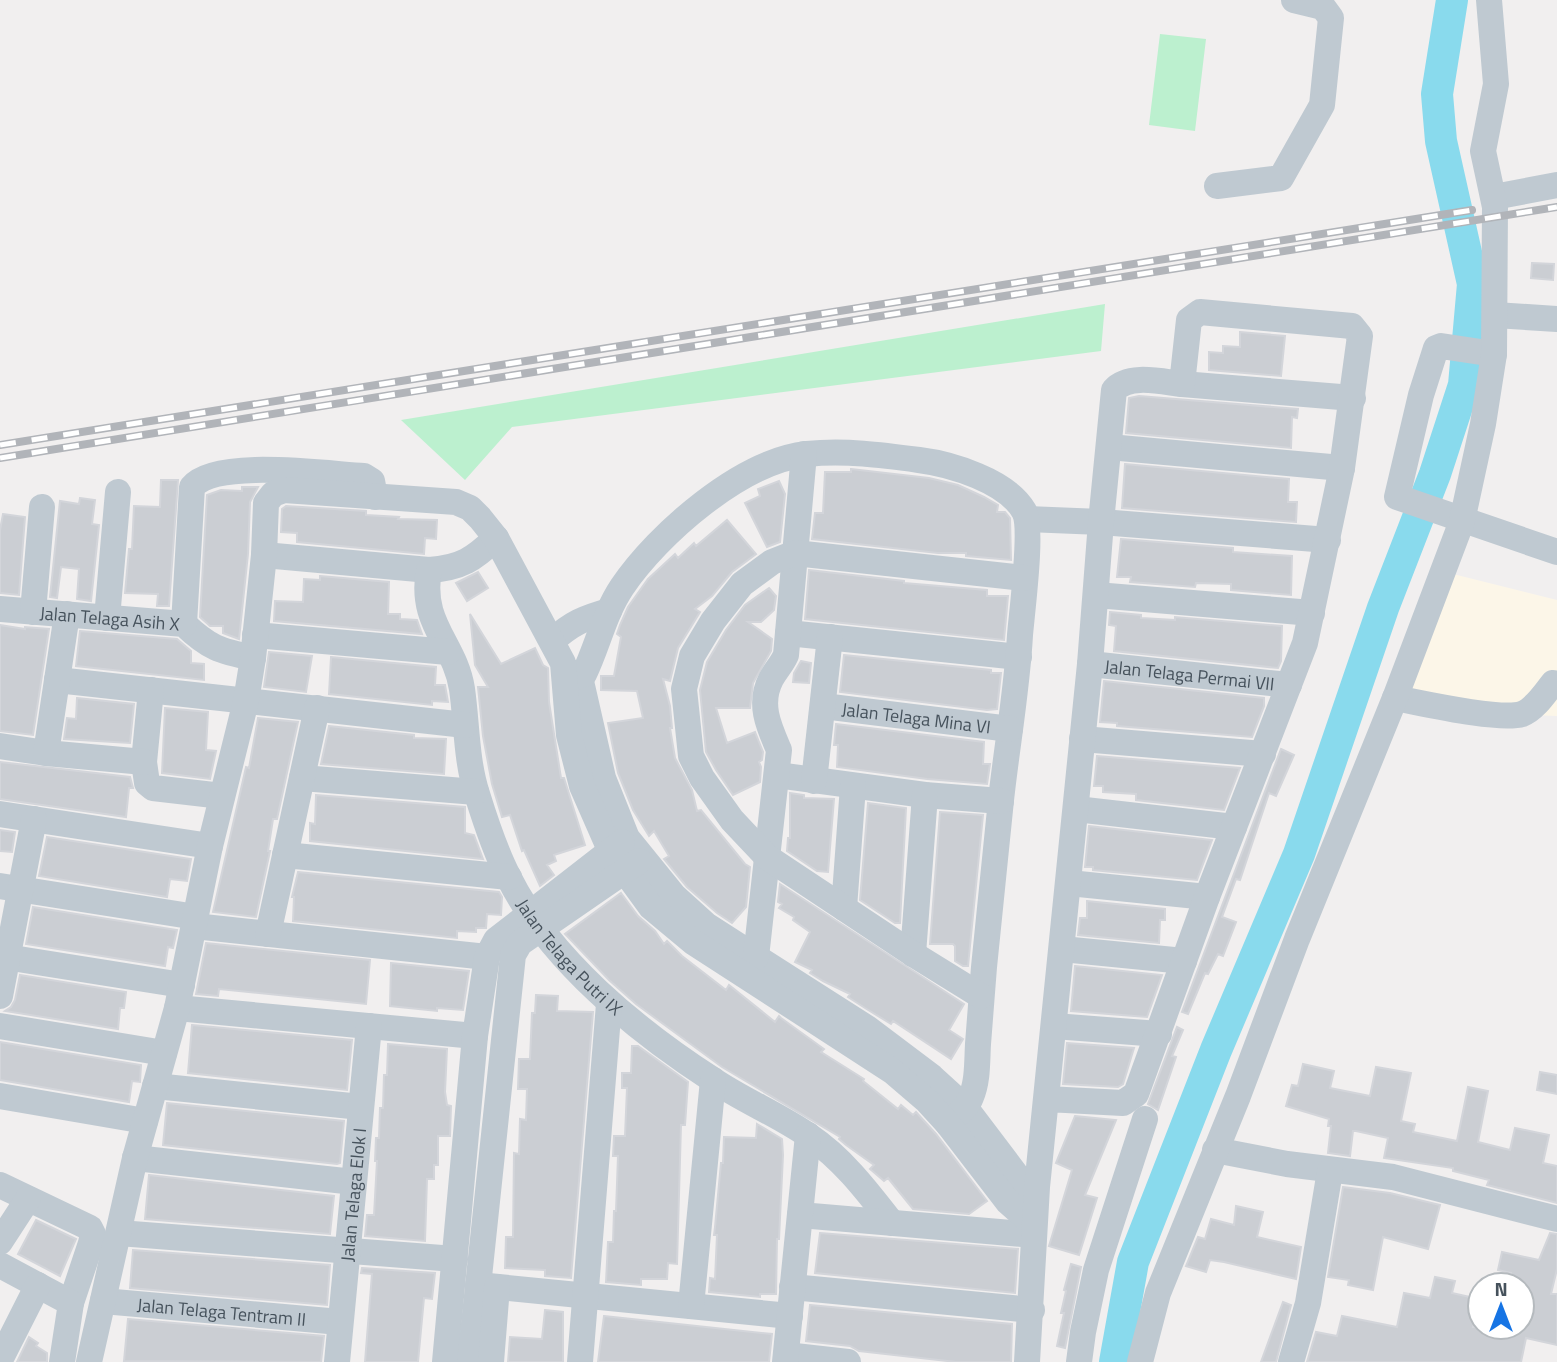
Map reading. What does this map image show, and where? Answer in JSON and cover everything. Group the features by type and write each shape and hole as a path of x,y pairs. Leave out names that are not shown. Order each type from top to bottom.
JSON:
{"street":[{"path":"1217,186 1281,178 1322,105 1331,18 1323,7 1294,0"},
{"path":"1140,1362 1158,1293 1395,698 1483,424 1487,353 1495,315 1494,197 1483,151 1496,84 1489,0"},
{"path":"1494,197 1557,186"},
{"path":"1047,1099 1123,1104 1136,1094 1207,897 1305,643 1342,468 1360,336 1352,326 1204,312 1196,314 1189,320 1182,384"},
{"path":"1495,315 1557,319"},
{"path":"1487,353 1441,346 1434,351 1396,492 1397,497 1557,552"},
{"path":"1027,1362 1035,1220 1114,390 1132,380 1353,398"},
{"path":"1109,447 1342,468"},
{"path":"565,665 589,663 609,611 622,586 667,534 688,515 741,478 772,463 804,454 851,452 928,461 955,468 998,486 1023,510 1027,519 1019,657 1001,802 974,1086 971,1098 957,1115"},
{"path":"756,957 779,750 768,727 765,705 769,682 786,655 804,454"},
{"path":"184,624 192,487 198,480 210,475 257,469 364,477 372,481 375,496"},
{"path":"89,1362 135,1158 179,997 210,846 246,701 264,555 266,503 273,494 284,490 456,502 481,517 496,538 565,665 590,730 626,855 651,907 693,942 892,1071 927,1101 957,1115"},
{"path":"107,618 118,492"},
{"path":"33,612 42,508"},
{"path":"1027,519 1101,522 1328,540"},
{"path":"264,555 429,570 452,569 478,555 496,538"},
{"path":"981,996 767,857 732,820 702,778 691,756 684,689 692,656 713,621 743,584 772,562 795,553 1024,578"},
{"name":"Jalan Telaga Putri IX","path":"429,570 426,586 428,606 460,677 476,792 509,877 535,920 609,1004 713,1080 808,1135 833,1154 892,1223"},
{"path":"1096,595 1312,613"},
{"name":"Jalan Telaga Asih X","path":"0,608 184,624 201,641 220,651 254,647 448,652"},
{"path":"565,665 576,622 609,611"},
{"path":"46,753 67,614"},
{"path":"788,633 1019,657"},
{"path":"814,780 830,637"},
{"name":"Jalan Telaga Permai VII","path":"1090,664 1289,685"},
{"path":"57,680 465,725"},
{"path":"1395,698 1471,712 1522,714 1536,704 1553,683"},
{"path":"151,690 144,762 147,783 153,788 222,796"},
{"name":"Jalan Telaga Mina VI","path":"822,706 1010,729"},
{"path":"268,934 317,708"},
{"path":"1082,738 1263,754"},
{"path":"0,746 144,762"},
{"path":"777,775 925,795 1001,802"},
{"path":"302,778 476,792"},
{"path":"844,908 853,786"},
{"path":"913,954 925,795"},
{"path":"1076,809 1234,827"},
{"path":"0,814 210,846"},
{"path":"0,996 10,887 34,819"},
{"path":"285,855 509,877"},
{"path":"445,1362 475,1036 487,957 496,940 535,920 626,855"},
{"path":"626,855 706,925 893,1047 932,1077 1035,1220"},
{"path":"1069,883 1207,897"},
{"path":"10,887 268,934 487,957"},
{"path":"491,1362 488,1286 513,955 535,920"},
{"path":"1062,949 1184,961"},
{"path":"4,957 179,997 369,1026 475,1036"},
{"path":"580,1362 609,1004"},
{"path":"0,1026 164,1053"},
{"name":"Jalan Telaga Elok I","path":"337,1362 369,1026"},
{"path":"1054,1026 1159,1034"},
{"path":"691,1306 713,1080"},
{"path":"155,1086 361,1107"},
{"path":"0,1096 145,1121"},
{"path":"1079,1362 1096,1270 1144,1119"},
{"path":"808,1135 785,1359 848,1362"},
{"path":"1215,1150 1330,1171 1393,1177 1557,1219"},
{"path":"135,1158 354,1182"},
{"path":"1291,1362 1308,1303 1330,1171"},
{"path":"0,1185 90,1228 93,1234 71,1303 62,1362"},
{"path":"0,1241 28,1199"},
{"path":"800,1215 892,1223 1035,1220"},
{"path":"118,1233 455,1259"},
{"path":"0,1265 71,1303"},
{"path":"0,1360 38,1285"},
{"path":"488,1286 790,1316"},
{"path":"470,1362 488,1286"},
{"path":"792,1287 1032,1310"},
{"name":"Jalan Telaga Tentram II","path":"103,1301 340,1322"}],"shaded area":[{"path":"1437,570 1557,600 1557,716 1383,709"}],"green space":[{"path":"1160,34 1206,39 1195,131 1149,125"},
{"path":"1105,304 1101,351 512,427 465,480 401,420"}],"building":[{"path":"1532,263 1554,264 1553,280 1531,278"},
{"path":"1240,332 1285,336 1281,376 1209,370 1209,352 1223,353 1223,346 1240,347"},
{"path":"1139,396 1298,409 1297,418 1292,417 1291,448 1126,433 1129,398"},
{"path":"1125,464 1289,479 1288,502 1297,502 1296,522 1122,508"},
{"path":"851,469 929,478 958,485 984,497 998,505 997,512 1005,512 1010,518 1011,560 966,556 966,553 938,553 812,539 815,513 823,513 825,472 851,472"},
{"path":"161,480 178,480 169,606 157,606 158,594 125,593 129,549 132,549 134,506 160,507"},
{"path":"779,481 785,494 780,542 767,547 745,503 760,496 758,489"},
{"path":"242,487 258,487 250,502 248,554 239,639 223,633 223,626 210,626 200,617 207,495 221,490 242,491"},
{"path":"80,498 95,500 92,524 99,525 91,601 77,599 79,569 61,567 57,598 50,597 60,501 79,504"},
{"path":"286,506 366,511 366,515 399,517 398,519 437,520 436,539 425,538 424,554 297,542 297,533 281,532 282,509"},
{"path":"3,514 25,517 19,595 0,593 0,530"},
{"path":"727,520 756,554 732,572 712,596 695,609 700,612 678,648 670,681 663,679 670,706 670,728 675,758 692,790 697,811 701,810 750,867 746,907 732,923 687,887 664,859 669,856 654,831 649,836 633,810 618,773 608,723 643,718 637,691 601,690 601,676 614,676 621,637 617,634 620,625 628,607 648,579 675,554 678,558"},
{"path":"1121,539 1233,548 1233,552 1292,556 1291,595 1231,590 1231,584 1196,583 1195,587 1130,582 1131,577 1117,577"},
{"path":"809,570 904,583 987,590 987,596 1008,596 1004,640 805,619"},
{"path":"478,572 488,588 467,601 456,583"},
{"path":"320,576 389,582 388,614 400,614 400,619 417,620 422,634 274,621 275,601 303,602 304,579 320,580"},
{"path":"769,588 776,596 774,610 761,622 748,622 772,639 771,651 753,683 750,708 716,708 727,743 755,732 763,752 759,762 760,782 733,795 706,752 700,690 707,662 726,630 745,605"},
{"path":"1110,612 1141,615 1141,618 1175,620 1175,617 1282,626 1281,661 1278,668 1114,651 1116,626 1109,625"},
{"path":"470,614 501,664 535,648 543,665 548,668 549,702 561,778 564,778 585,845 554,855 556,861 547,865 554,875 540,886 524,850 522,851 510,815 502,817 492,784 478,687 488,687 475,665"},
{"path":"0,625 49,629 33,735 0,731"},
{"path":"80,631 177,639 191,651 191,663 204,664 204,680 76,666"},
{"path":"269,652 312,656 306,692 264,687"},
{"path":"844,655 1001,673 997,709 840,692"},
{"path":"331,657 436,667 435,685 445,685 448,702 432,701 432,705 329,694"},
{"path":"801,661 811,663 809,683 793,682 794,673"},
{"path":"1104,681 1264,698 1264,706 1252,737 1117,726 1117,723 1100,722"},
{"path":"77,698 134,704 130,743 64,739 67,718 76,719"},
{"path":"165,708 208,712 206,750 216,751 210,779 162,773"},
{"path":"258,718 298,722 277,819 273,819 270,851 256,917 213,912 246,767 249,768"},
{"path":"836,724 984,742 983,764 990,764 987,784 837,767 838,745 834,745"},
{"path":"329,726 414,735 414,738 446,739 444,774 321,764"},
{"path":"1281,749 1294,755 1276,796 1269,793 1240,880 1236,879 1222,917 1236,922 1223,956 1218,954 1208,974 1205,973 1188,1014 1182,1012"},
{"path":"1097,756 1240,768 1224,810 1136,800 1136,794 1103,792 1103,786 1094,786"},
{"path":"0,762 130,777 133,788 129,788 126,817 0,799"},
{"path":"790,793 804,795 804,798 834,799 828,872 817,871 787,851 790,838"},
{"path":"316,795 465,807 465,833 474,835 483,859 310,841 310,823 315,824"},
{"path":"868,803 906,808 900,923 895,923 860,900"},
{"path":"940,812 983,815 968,966 955,961 953,944 930,944"},
{"path":"1089,826 1212,840 1197,880 1093,870 1093,867 1085,867"},
{"path":"0,830 15,832 12,852 0,851"},
{"path":"47,837 191,859 187,881 170,879 167,897 39,876"},
{"path":"298,872 499,892 502,897 501,915 487,914 486,928 476,928 476,932 457,931 457,938 293,921 292,897"},
{"path":"780,884 964,1004 949,1030 963,1039 951,1059 893,1021 891,1024 865,1008 848,997 850,994 810,973 812,970 795,962 810,932 779,908 782,904 778,902"},
{"path":"621,893 664,944 667,941 726,990 729,985 775,1022 779,1016 824,1049 821,1052 864,1079 863,1081 898,1109 901,1105 913,1115 916,1112 987,1201 969,1214 913,1209 888,1178 884,1181 870,1169 874,1165 846,1145 840,1137 722,1067 636,1004 565,934"},
{"path":"1087,901 1165,909 1165,920 1160,920 1159,943 1078,935 1080,918 1087,918"},
{"path":"33,907 177,930 173,948 168,947 165,966 26,944"},
{"path":"206,943 370,960 366,1004 219,989 218,996 196,994"},
{"path":"391,963 469,971 463,1010 437,1008 437,1011 390,1006"},
{"path":"1075,966 1162,975 1147,1017 1071,1011"},
{"path":"20,975 126,992 124,1008 120,1008 118,1029 5,1011 15,1000"},
{"path":"536,995 558,996 557,1011 593,1012 571,1278 545,1276 545,1270 505,1268 506,1237 513,1237 514,1153 519,1154 520,1119 526,1120 527,1089 518,1089 519,1059 530,1059 532,1013 535,1013"},
{"path":"192,1025 352,1040 347,1090 188,1073"},
{"path":"1177,1027 1183,1030 1172,1056 1176,1057 1158,1110 1148,1104"},
{"path":"0,1042 141,1065 140,1082 132,1081 129,1102 0,1080"},
{"path":"1067,1043 1134,1048 1123,1084 1118,1087 1063,1084"},
{"path":"388,1044 447,1049 445,1092 447,1105 451,1106 450,1136 438,1136 438,1165 434,1165 434,1179 427,1179 425,1241 365,1236 367,1215 374,1215 376,1138 379,1138 380,1108 383,1108"},
{"path":"632,1046 638,1046 688,1082 685,1125 681,1125 677,1264 668,1263 667,1279 641,1279 641,1285 606,1282 608,1242 613,1242 616,1211 618,1156 613,1156 614,1136 625,1136 627,1088 622,1088 622,1073 631,1073"},
{"path":"1303,1064 1334,1071 1330,1088 1370,1096 1376,1067 1411,1073 1401,1121 1415,1124 1413,1132 1457,1141 1468,1087 1488,1091 1478,1142 1510,1150 1515,1128 1549,1135 1543,1163 1557,1166 1557,1203 1487,1185 1489,1180 1453,1171 1453,1168 1384,1158 1388,1138 1356,1131 1353,1131 1350,1156 1328,1153 1331,1126 1328,1126 1329,1119 1286,1106 1292,1085 1298,1086"},
{"path":"1540,1072 1557,1075 1557,1094 1537,1090"},
{"path":"167,1103 344,1121 340,1163 163,1145"},
{"path":"1075,1116 1116,1120 1085,1195 1097,1198 1079,1255 1049,1246 1072,1170 1056,1163"},
{"path":"757,1124 782,1139 776,1294 760,1294 760,1297 709,1292 710,1278 715,1279 717,1235 714,1235 724,1137 756,1138"},
{"path":"149,1175 334,1196 330,1234 145,1219"},
{"path":"1343,1187 1390,1193 1440,1205 1428,1249 1383,1237 1373,1290 1348,1285 1349,1280 1328,1277"},
{"path":"1236,1206 1263,1212 1257,1237 1301,1247 1296,1279 1210,1260 1206,1272 1186,1266 1198,1237 1205,1239 1211,1219 1234,1225"},
{"path":"36,1220 76,1239 60,1276 18,1254"},
{"path":"820,1233 1018,1249 1015,1293 815,1273"},
{"path":"1550,1233 1557,1234 1557,1269 1551,1294 1557,1294 1557,1345 1536,1340 1536,1271 1498,1270 1502,1252 1539,1260"},
{"path":"133,1250 330,1265 327,1305 130,1288"},
{"path":"1071,1264 1081,1267 1065,1348 1057,1346 1064,1313 1061,1313 1066,1291 1064,1290"},
{"path":"362,1268 435,1273 432,1299 424,1298 418,1362 365,1362 372,1274 361,1273"},
{"path":"1435,1277 1455,1281 1452,1293 1466,1296 1466,1341 1525,1341 1521,1362 1307,1362 1316,1332 1337,1336 1342,1316 1397,1327 1404,1293 1430,1298"},
{"path":"1283,1302 1291,1305 1276,1362 1261,1362"},
{"path":"810,1305 1012,1324 1011,1362 956,1362 859,1351 850,1346 806,1341"},
{"path":"545,1310 563,1312 563,1362 508,1362 510,1337 542,1339"},
{"path":"604,1316 772,1334 769,1362 598,1362"},
{"path":"128,1319 324,1336 321,1362 124,1361"},
{"path":"29,1337 47,1353 47,1362 17,1362"}],"waterway":[{"path":"1115,1362 1133,1262 1216,1050 1299,854 1383,608 1435,474 1464,385 1473,284 1441,141 1437,94 1452,0"}],"railway":[{"path":"0,458 1557,207"},
{"path":"0,445 1472,210"}]}
